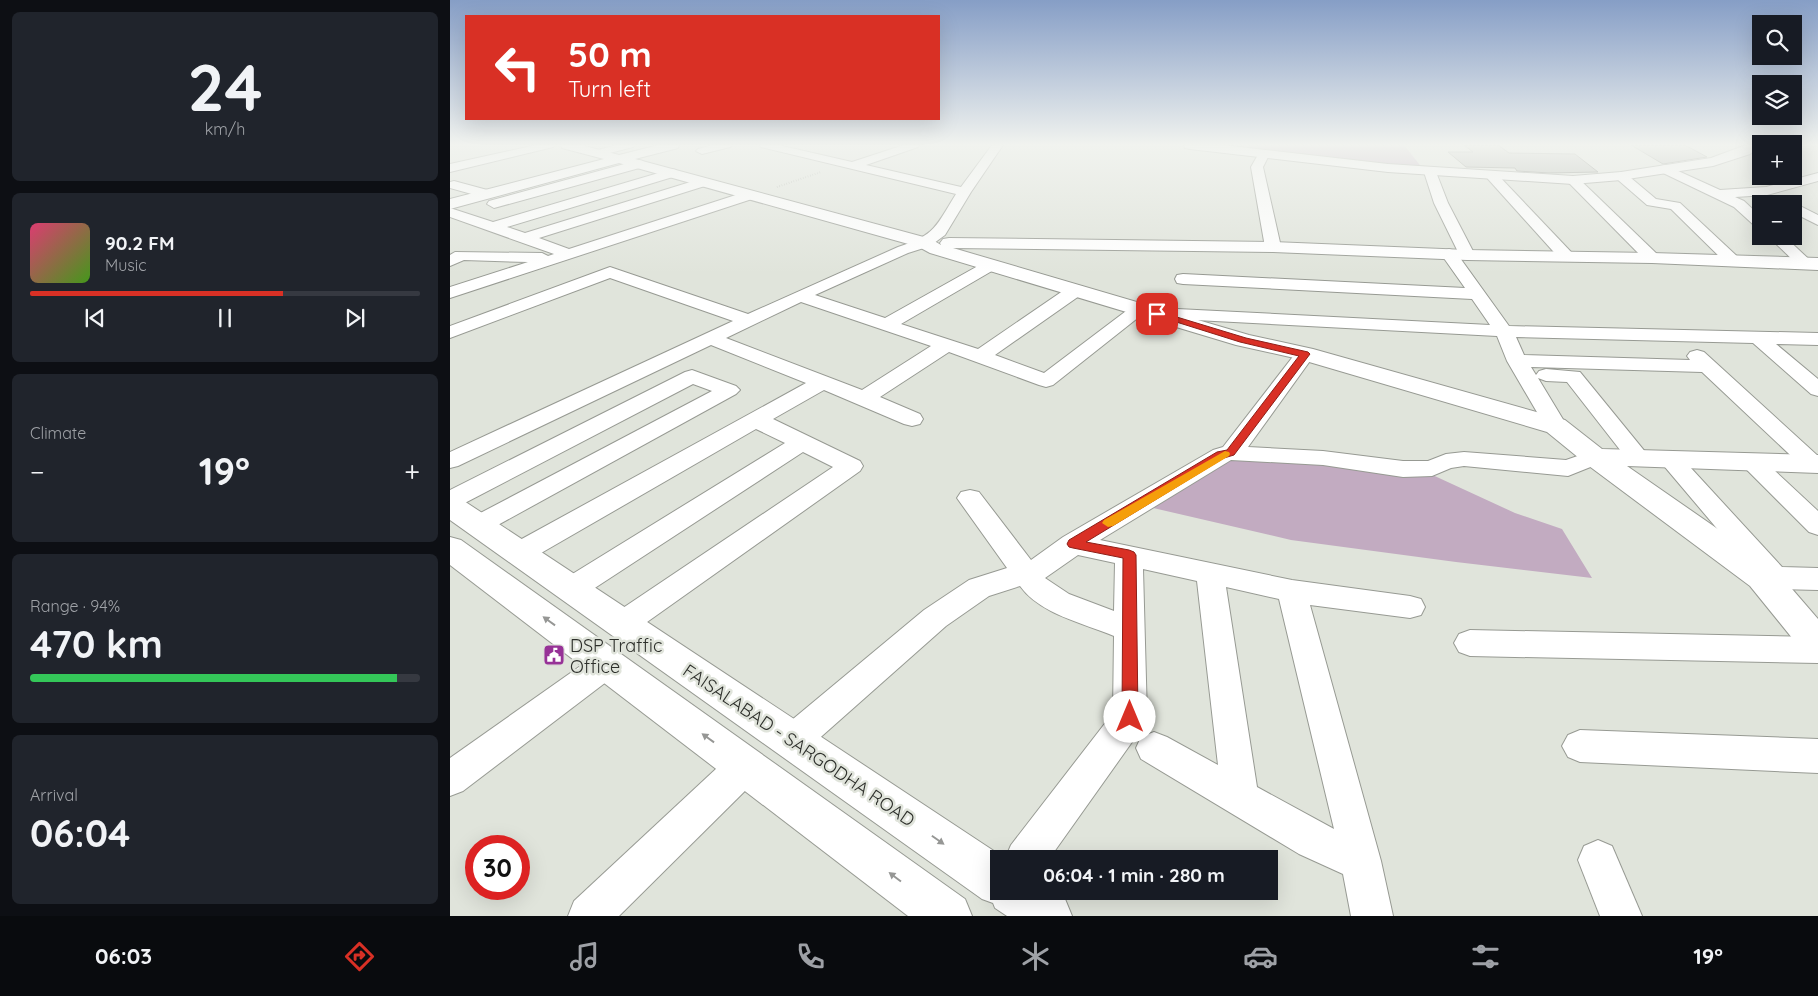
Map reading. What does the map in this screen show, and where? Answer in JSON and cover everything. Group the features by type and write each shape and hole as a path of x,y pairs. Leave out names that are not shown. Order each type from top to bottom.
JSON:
{"street":[{"path":"461,188 490,199 526,188"},
{"path":"450,204 490,199 538,188"},
{"path":"492,226 622,188"},
{"path":"525,238 686,188"},
{"path":"724,188 925,243 936,249 1244,340 1305,354 1556,426"},
{"path":"945,188 964,192"},
{"path":"925,243 940,232 967,188"},
{"path":"1261,188 1273,247"},
{"path":"1436,188 1458,255 1479,294 1504,331 1521,368 1556,426 1594,457 1768,577 1818,579"},
{"path":"1503,188 1567,256"},
{"path":"1581,188 1652,258"},
{"path":"1635,188 1652,202 1675,206 1734,262"},
{"path":"1706,188 1739,204 1752,216"},
{"path":"1720,194 1767,191 1779,188"},
{"path":"1767,191 1773,195"},
{"path":"450,293 750,195"},
{"path":"450,212 525,238 563,257 749,320"},
{"path":"1802,212 1818,221"},
{"path":"450,461 800,296 903,250 925,243 1273,247 1458,255 1652,258 1812,264"},
{"path":"1787,245 1812,264"},
{"path":"450,261 461,255 563,257"},
{"path":"886,325 991,265"},
{"path":"450,332 610,272"},
{"path":"1183,279 1479,294"},
{"path":"980,356 1076,290"},
{"path":"800,296 980,356 1046,381 1148,311 1504,331 1677,337 1818,339"},
{"path":"1677,337 1816,464"},
{"path":"1757,337 1813,382"},
{"path":"709,338 821,383 864,398 912,419"},
{"path":"864,398 946,345"},
{"path":"1230,453 1305,354"},
{"path":"650,366 681,382"},
{"path":"1521,368 1708,366"},
{"path":"1521,368 1573,376 1616,377"},
{"path":"450,500 692,376 729,390 460,526 607,664 948,916"},
{"path":"1573,376 1639,459"},
{"path":"519,553 821,383"},
{"path":"622,624 851,466 756,420"},
{"path":"572,589 802,442"},
{"path":"793,740 935,618 980,588 1039,568 1073,544 1221,455 1230,453 1323,458 1403,469 1432,468 1446,461 1464,459 1568,468 1594,457 1816,464"},
{"path":"1670,460 1768,577 1818,644"},
{"path":"1752,462 1818,526"},
{"path":"970,498 1037,588 1059,602 1130,629"},
{"name":"FAISALABAD - SARGODHA ROAD","path":"460,526 519,553 990,876"},
{"path":"1073,544 1292,591 1410,607"},
{"path":"1032,850 1130,717 1129,555"},
{"path":"1210,573 1240,798"},
{"path":"1292,591 1361,861 1372,916"},
{"path":"1470,642 1818,650"},
{"path":"450,779 607,664"},
{"path":"1580,746 1818,756"},
{"path":"1154,748 1313,840 1361,861"},
{"path":"588,916 745,766"},
{"path":"1598,860 1621,916"},
{"path":"1025,900 1048,916"}],"path":[{"path":"750,195 772,188"}],"shaded area":[{"path":"1262,451 1426,472 1515,513 1562,529 1592,578 1291,540 1136,504 1229,460"}],"slow traffic":[{"path":"1108,523 1225,454"}],"place":[{"name":"DSP Traffic Office","path":"554,655"}],"route":[{"path":"1130,717 1129,555 1073,544 1221,455 1230,453 1305,354 1244,340 1157,314"}]}
